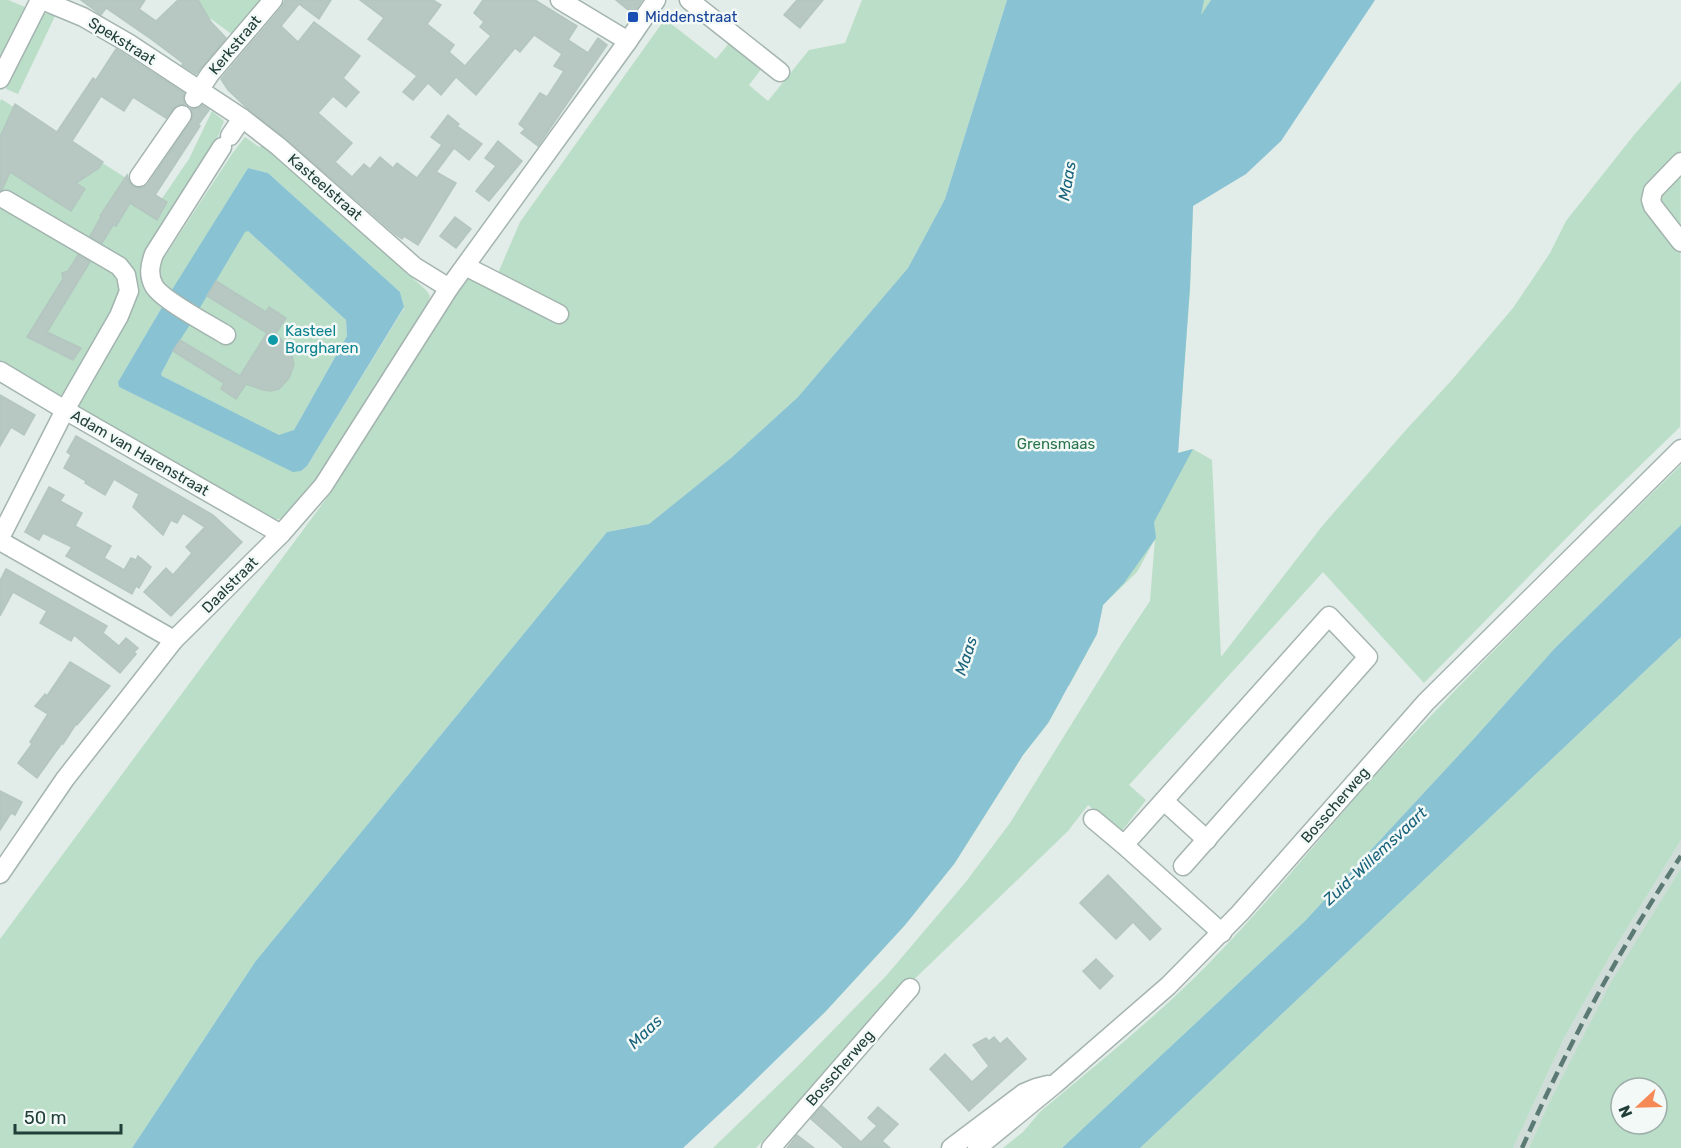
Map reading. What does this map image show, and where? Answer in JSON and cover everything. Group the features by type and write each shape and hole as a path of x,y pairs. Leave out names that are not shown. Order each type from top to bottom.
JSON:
{"street":[{"path":"0,79 41,0"},
{"name":"Spekstraat","path":"41,0 83,17 128,43 196,94"},
{"name":"Kerkstraat","path":"196,94 273,0"},
{"path":"560,0 628,41"},
{"path":"449,288 656,0"},
{"path":"689,0 780,72"},
{"name":"Kasteelstraat","path":"196,94 242,118 278,146 415,267 449,288"},
{"path":"139,177 182,115"},
{"path":"226,335 158,292 150,275 150,265 154,254 242,118"},
{"path":"1681,162 1653,191 1652,200 1653,206 1681,242"},
{"path":"6,200 119,266 126,275 129,291 119,316 65,410 0,539 174,640"},
{"path":"465,266 559,314"},
{"name":"Daalstraat","path":"0,874 65,779 174,640 280,534 323,486 449,288"},
{"name":"Adam van Harenstraat","path":"0,371 280,534"},
{"name":"Bosscherweg","path":"977,1148 1168,986 1222,933 1426,702 1681,449"},
{"path":"1124,845 1329,616 1368,657 1183,866"},
{"path":"1164,801 1207,840"},
{"path":"1093,819 1222,933"},
{"name":"Bosscherweg","path":"771,1148 910,988"},
{"path":"951,1148 1024,1093 1055,1084"}],"shaded area":[{"path":"1681,840 1681,868 1610,985 1548,1105 1529,1148 1513,1148 1564,1038 1610,956"}],"green space":[{"path":"0,0 8,0 25,7 0,63"},
{"path":"198,0 261,0 233,35 207,16"},
{"path":"862,0 1007,0 945,199 908,268 798,397 731,458 649,524 607,532 255,962 132,1148 0,1148 0,939 332,491 470,273 493,285 520,222 665,19 716,59 730,42 762,68 749,85 768,101 809,50 845,43"},
{"name":"Grensmaas","path":"1010,0 1211,0 1200,17 1190,290 1178,453 1193,449 1212,460 1221,657 1323,525 1513,308 1550,253 1566,221 1634,135 1681,81 1680,427 1593,511 1424,683 1323,572 1129,785 1146,800 1121,832 1088,805 1068,831 900,993 756,1148 713,1148 886,976 965,883 1010,823 1150,601 1155,539 1137,572 1103,605 1097,634 1069,686 1066,684 1060,696 1062,698 1049,722 1023,755 955,863 905,925 801,1035 344,1148 765,805"},
{"path":"44,13 55,16 18,94 6,89 39,17"},
{"path":"1,99 161,200 189,159 212,111 224,121 215,144 144,262 148,282 245,137 259,147 263,145 426,290 430,296 427,305 315,481 282,518 275,520 75,406 74,401 126,319 135,292 130,273 122,262 102,250 98,258 119,271 123,278 123,288 111,319 66,396 60,397 0,364","holes":["248,168 268,173 400,292 404,308 307,466 301,471 292,471 119,387 118,382 165,302 192,320 173,351 162,376 280,436 294,430 347,336 346,320 248,231 245,231 198,310 170,294"]},
{"path":"1681,465 1681,525 1555,648 1305,921 1062,1148 1003,1148 1023,1132 1040,1112 1150,1019 1212,960 1426,720"},
{"path":"1681,637 1681,840 1610,956 1564,1038 1513,1148 1140,1148"},
{"path":"1681,868 1681,1148 1529,1148 1548,1105 1610,984"}],"water":[{"name":"Maas","path":"1007,0 1204,0 1201,15 1211,0 1375,0 1281,141 1246,174 1193,206 1190,286 1178,453 1193,449 1154,522 1156,538 1124,583 1103,605 1097,634 1048,723 1023,755 954,864 905,925 825,1012 683,1148 132,1148 255,962 607,532 649,524 731,458 798,397 908,268 945,199"},
{"path":"248,168 268,173 400,292 404,307 307,466 301,471 293,472 119,387 118,382 165,302 193,320 173,351 162,376 279,435 294,430 347,336 346,320 248,231 245,232 198,311 170,293"},
{"name":"Zuid-Willemsvaart","path":"1681,525 1681,637 1140,1148 1062,1148 1305,921 1555,648"}],"building":[{"path":"81,0 145,0 139,9 156,21 178,0 198,0 211,22 226,38 196,74 106,8 101,15"},
{"path":"285,0 331,0 319,19 299,4 281,26 298,42 314,22 360,56 343,78 359,92 346,107 333,96 318,113 352,143 335,162 352,177 364,164 370,169 380,157 393,168 397,163 417,178 442,145 431,137 448,115 459,124 457,126 482,144 469,160 454,148 436,172 456,183 418,245 404,236 402,239 395,234 285,138 248,109 228,90 221,79 282,7"},
{"path":"360,0 433,0 441,5 427,24 454,45 449,52 465,66 491,36 480,27 484,22 474,13 483,0 535,0 577,26 568,40 588,53 598,38 607,45 538,146 521,133 525,129 519,124 540,93 547,97 564,71 554,66 562,54 534,35 520,52 515,48 476,95 456,77 441,95 428,83 413,100 403,92 417,76 368,39 384,18"},
{"path":"616,0 642,0 633,14"},
{"path":"797,0 823,0 800,28 784,15"},
{"path":"116,49 184,93 185,105 177,105 166,118 133,97 124,111 101,96 72,141 103,162 99,168 76,183 85,189 71,211 10,172 0,191 0,137 15,104 57,132 93,78 96,80"},
{"path":"202,105 209,110 155,195 167,202 157,220 130,203 102,243 90,236 100,216 127,175 133,187 144,187 148,184 191,121 193,115 191,108 198,108"},
{"path":"498,141 522,161 489,201 476,191 496,166 485,158"},
{"path":"455,217 471,229 456,248 440,236"},
{"path":"78,255 90,262 47,332 81,348 73,360 27,337 63,279 62,273 68,271"},
{"name":"Kasteel Borgharen","path":"216,281 266,312 269,307 286,318 276,333 291,351 294,365 289,378 279,389 263,390 246,384 236,399 221,389 224,383 173,351 180,340 240,376 267,333 207,296"},
{"path":"0,395 35,415 24,435 11,427 0,446"},
{"path":"76,436 213,515 242,542 171,616 144,592 166,568 173,575 192,553 186,547 205,527 183,513 177,523 171,520 163,535 133,507 139,494 114,479 105,495 85,483 86,481 64,468 71,455 67,452"},
{"path":"49,487 64,495 60,501 82,513 75,526 111,546 104,558 124,570 131,558 136,560 138,556 151,567 139,588 136,586 132,594 66,556 72,547 43,533 39,540 25,532"},
{"path":"6,569 107,626 103,633 119,646 126,638 138,648 134,652 136,654 120,673 74,635 71,641 40,623 47,611 13,592 0,616 0,581"},
{"path":"70,662 110,686 76,724 37,778 18,763 32,744 30,742 48,714 35,706 45,694 47,696"},
{"path":"0,791 22,802 15,815 11,813 0,830"},
{"path":"1108,875 1161,929 1150,940 1133,922 1116,939 1080,903"},
{"path":"1096,959 1113,976 1100,989 1083,971"},
{"path":"994,1037 1000,1044 1007,1038 1026,1059 969,1111 930,1069 945,1054 972,1082 989,1066 973,1045 986,1038 989,1041"},
{"path":"822,1106 861,1142 877,1126 868,1118 878,1107 898,1124 882,1141 890,1148 844,1148 811,1119"},
{"path":"797,1135 814,1148 787,1148"}],"railway":[{"path":"1522,1148 1557,1073 1596,999 1637,926 1681,856"}],"place":[{"name":"Middenstraat","path":"633,17"},
{"name":"Kasteel Borgharen","path":"273,340"}]}
